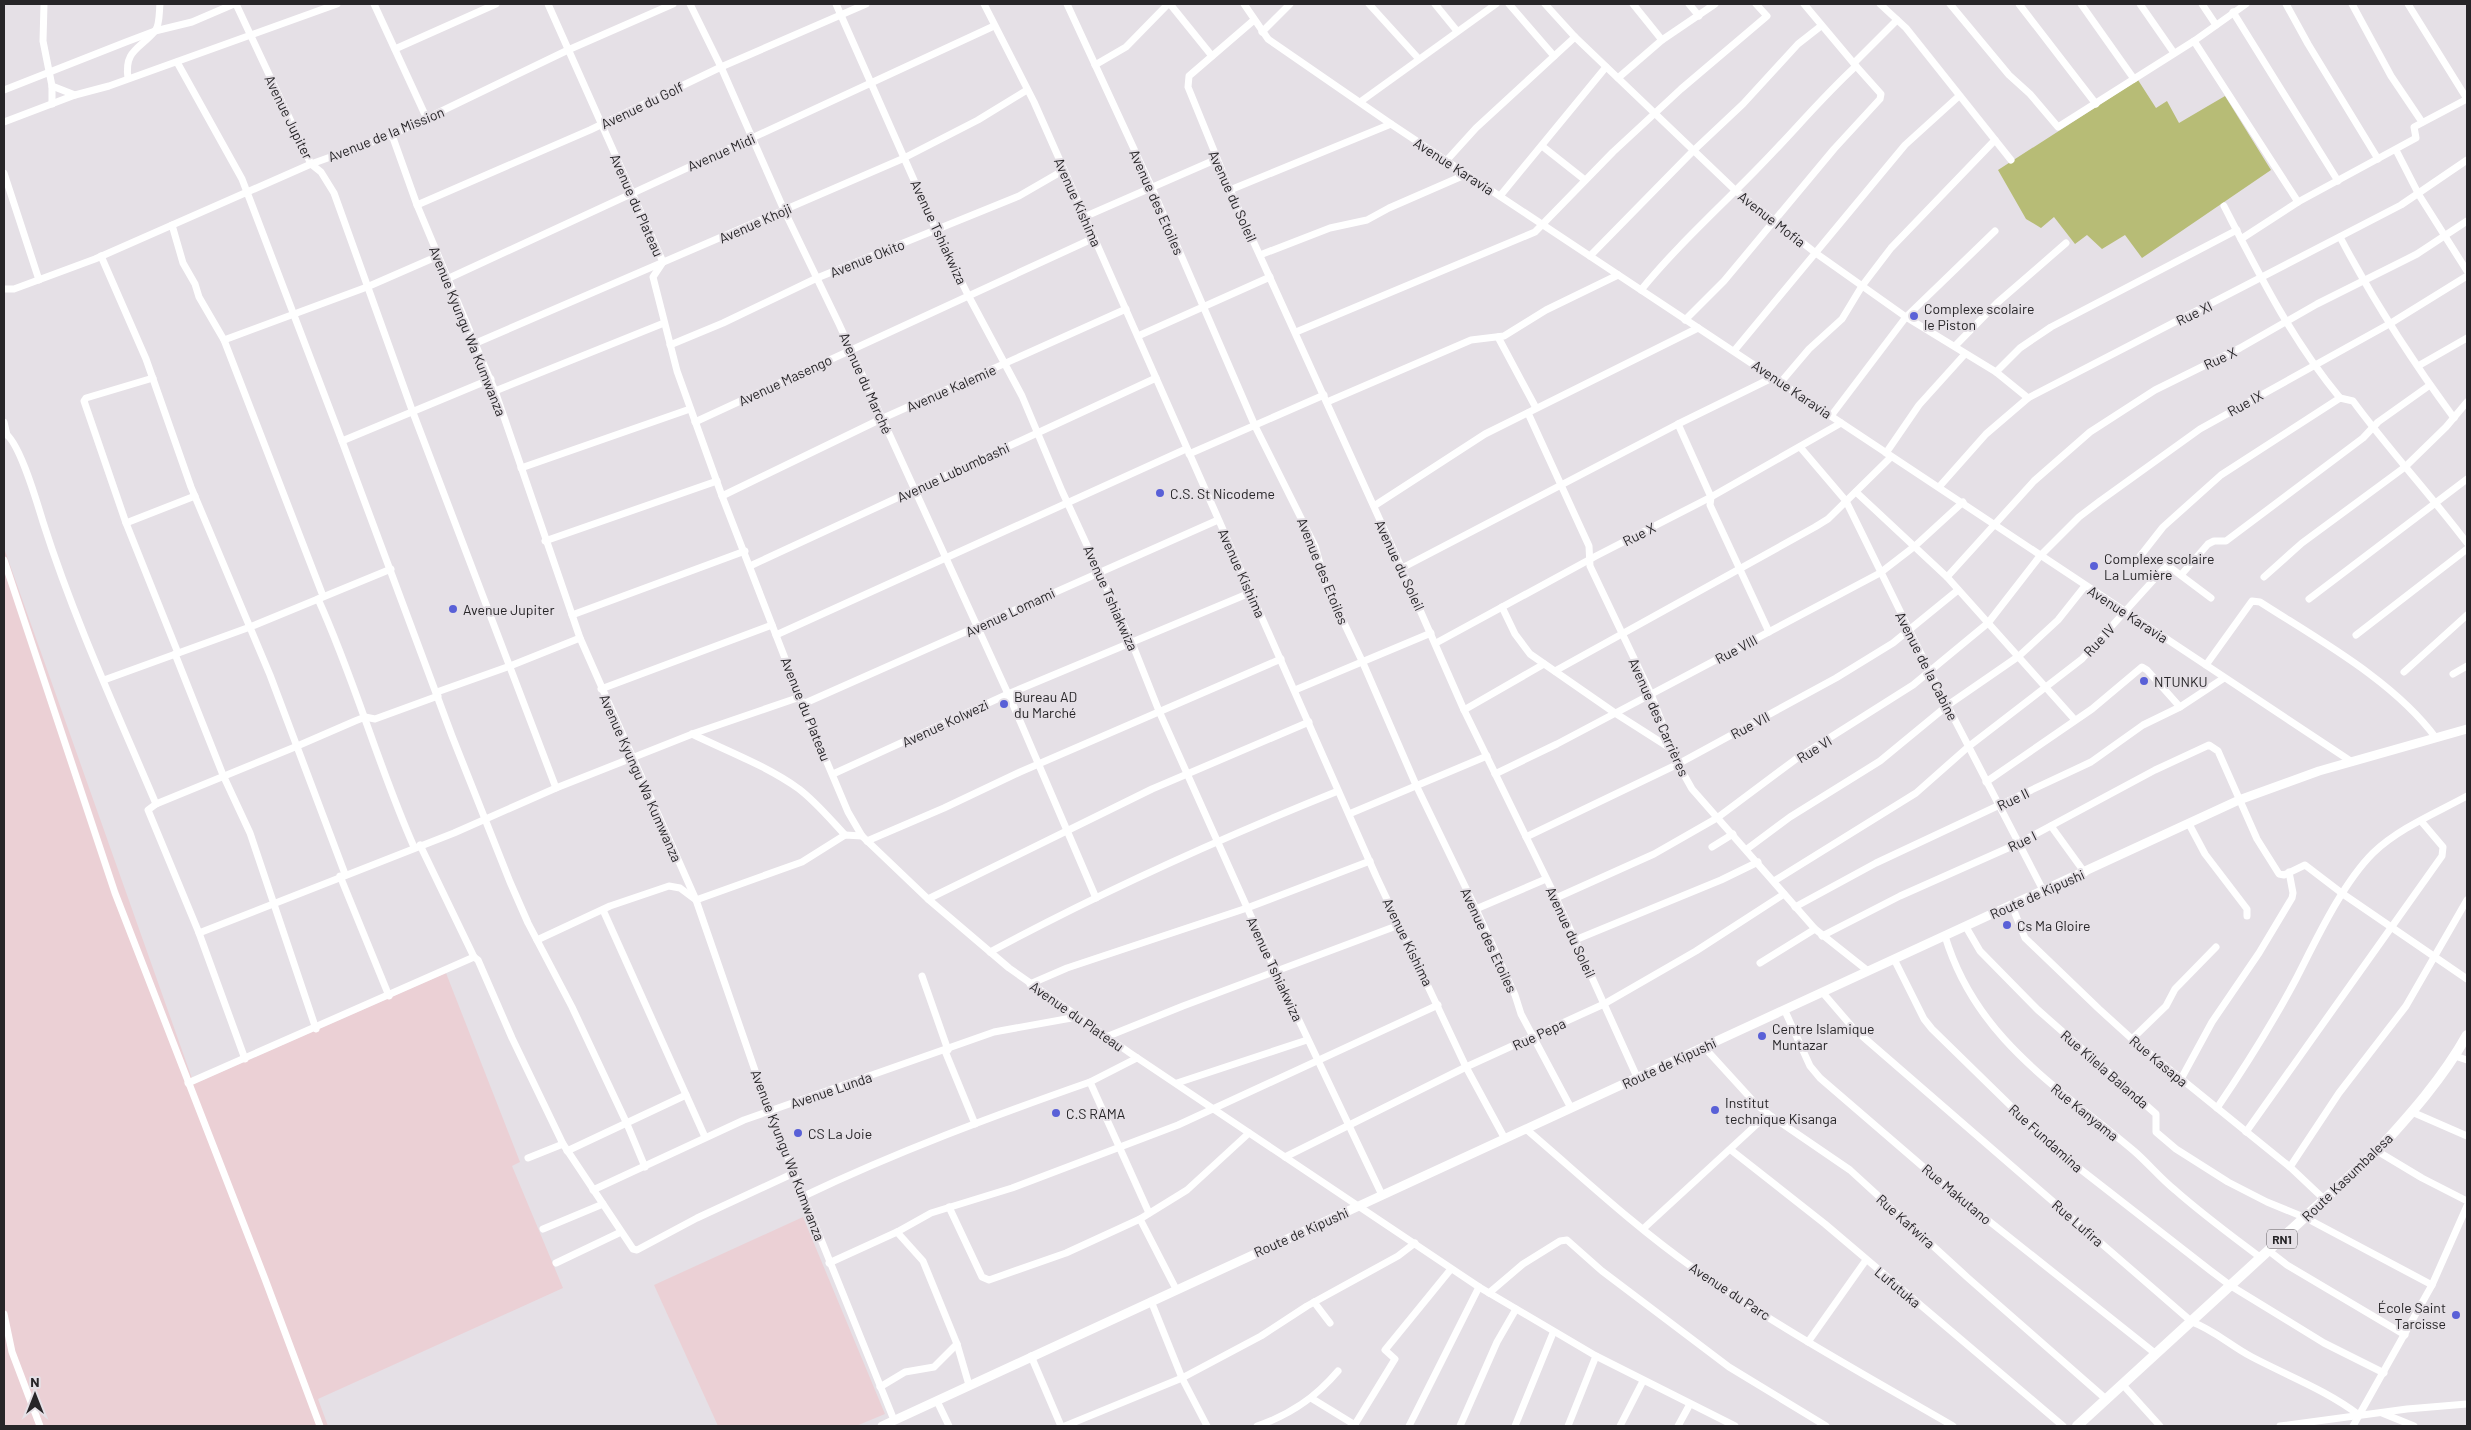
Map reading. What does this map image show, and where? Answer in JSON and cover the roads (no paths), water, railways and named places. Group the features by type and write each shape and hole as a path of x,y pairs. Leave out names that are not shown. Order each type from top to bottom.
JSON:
{"highway":[{"name":"Route Kasumbalesa","path":"2077,1426 2306,1218 2376,1151 2412,1112 2455,1056 2467,1035"}],"main road":[{"name":"Route de Kipushi","path":"882,1426 1703,1046 1785,1011 1894,959 2044,892 2239,800 2319,771 2467,729"}],"street":[{"path":"44,4 43,41 52,86 52,104"},
{"path":"128,78 127,65 133,52 155,31 160,4"},
{"path":"4,90 155,31 192,22 235,4"},
{"name":"Avenue Jupiter","path":"235,4 311,164 321,172 334,193 412,410 556,788"},
{"path":"4,122 75,95 109,86 337,4"},
{"path":"374,4 427,119"},
{"path":"395,49 496,4"},
{"name":"Avenue du Plateau","path":"548,4 663,262 653,277 670,345 690,409 801,700 848,812 865,838 928,899 1030,984 1212,1109 1415,1243 1451,1269 1553,1333 1735,1426"},
{"name":"Avenue de la Mission","path":"4,290 14,289 101,256 311,164 392,135 568,50 674,4"},
{"name":"Avenue du Marché","path":"690,4 721,67 784,210 850,349 1008,694 1096,898"},
{"name":"Avenue Tshiakwiza","path":"836,4 873,83 936,230 1022,396 1066,502 1132,643 1159,711 1247,908 1307,1040 1382,1195"},
{"name":"Avenue du Golf","path":"417,205 601,124 721,67 866,4"},
{"name":"Avenue Kishima","path":"984,4 1064,170 1370,861 1466,1067 1504,1139"},
{"name":"Avenue des Etoiles","path":"1068,4 1152,188 1255,426 1308,529 1326,586 1363,663 1416,785 1476,909 1532,1037 1571,1108"},
{"path":"1096,65 1126,47 1169,4 1212,56"},
{"name":"Avenue Karavia","path":"1244,4 1268,39 1391,124 2352,762"},
{"path":"1262,32 1290,4"},
{"path":"1369,4 1418,58"},
{"path":"1434,4 1457,30"},
{"path":"1360,102 1418,58 1496,4"},
{"path":"1510,4 1554,56"},
{"name":"Avenue Mofia","path":"1545,4 1575,37 1692,152 1736,192 1772,221 1862,286 1906,317 1996,372 2028,398"},
{"path":"1633,4 1662,40"},
{"path":"1689,4 1698,16"},
{"path":"1618,78 1662,40 1715,4"},
{"path":"1296,332 1535,232 1585,180 1654,114 1767,16 1756,4"},
{"path":"1685,320 1730,274 1769,229 1772,221 1880,99 1881,94 1804,4"},
{"path":"1880,4 1920,46 2011,160"},
{"path":"1950,4 2009,75 2030,94 2058,127 2194,41 2235,8 2246,4"},
{"path":"2019,4 2096,104"},
{"path":"2082,4 2134,79"},
{"path":"2140,4 2174,53"},
{"path":"2202,4 2216,25"},
{"path":"2286,4 2378,159"},
{"path":"2352,4 2391,76 2422,122"},
{"path":"2241,239 2298,202 2416,138 2413,128 2467,99 2408,4"},
{"path":"2235,8 2338,181"},
{"name":"Avenue du Soleil","path":"1254,20 1212,56 1187,81 1230,190 1436,643 1464,710 1556,898 1637,1077"},
{"path":"1641,290 1675,250 1736,192 1897,20"},
{"name":"Avenue Midi","path":"447,279 994,26"},
{"path":"1590,256 1692,152 1743,104 1798,44 1821,26"},
{"path":"1447,160 1476,128 1575,37"},
{"path":"2194,41 2298,202"},
{"path":"114,47 133,52"},
{"path":"177,62 248,193 292,314 510,882 628,1124 645,1167"},
{"path":"1500,196 1606,67"},
{"path":"52,86 75,95"},
{"name":"Avenue Khoji","path":"476,344 905,157 978,120 1027,90"},
{"path":"1734,351 1817,254 1905,145 1959,96"},
{"path":"1230,190 1391,124"},
{"name":"Avenue Kyungu Wa Kumwanza","path":"392,135 417,205 495,391 545,541 580,638 696,900 769,1111 894,1420"},
{"path":"1402,568 1678,424 1778,380 1842,318 1862,286 1891,248 1995,140"},
{"path":"1542,146 1585,180"},
{"path":"2396,150 2419,195 2467,271"},
{"path":"1084,217 1217,159"},
{"name":"Rue XI","path":"1939,487 1986,434 2028,398 2419,195 2467,160"},
{"name":"Avenue Okito","path":"670,345 723,324 817,278 1019,196 1064,170"},
{"path":"4,173 39,280"},
{"path":"1260,255 1330,228 1368,220 1389,208 1467,174"},
{"path":"2224,206 2285,323 2313,366 2340,398 2353,400 2373,430 2436,503 2467,543"},
{"name":"Rue X","path":"1993,524 2053,463 2090,432 2163,386 2240,348 2446,237 2467,221"},
{"path":"172,225 183,263 195,284 199,297 224,340 342,650 391,794 474,957 478,960 512,1038 567,1151 633,1249 637,1250 697,1218 794,1173"},
{"path":"1996,372 2020,348 2051,327 2237,230"},
{"path":"1831,416 1906,317 1995,231"},
{"path":"2340,237 2363,282 2430,385 2454,418"},
{"name":"Avenue Masengo","path":"695,422 1094,238"},
{"path":"1955,346 1998,303 2066,243"},
{"path":"101,256 153,378 195,496 250,627 389,996"},
{"path":"224,340 367,287 438,256"},
{"path":"776,635 1066,502 1188,451 1326,399 1471,340 1498,337 1518,329 1546,310 1618,275"},
{"name":"Rue IX","path":"2040,556 2080,517 2200,429 2391,323 2467,276"},
{"path":"1138,336 1270,277"},
{"name":"Avenue Kalemie","path":"722,496 882,420 1126,309"},
{"path":"495,391 664,323"},
{"path":"1374,506 1465,446 1536,408 1698,328"},
{"path":"1498,337 1536,408"},
{"path":"2418,366 2467,338"},
{"path":"1555,671 1815,527 1856,492 1889,455 1919,405 1966,354"},
{"path":"153,378 86,398 84,401 126,523 223,775 250,832 316,1028"},
{"name":"Avenue Lubumbashi","path":"750,566 1156,378"},
{"path":"342,441 412,410 490,379"},
{"path":"2211,598 2181,575 2208,544 2214,541 2220,543 2226,540 2373,430 2378,422 2430,385"},
{"path":"2134,564 2163,527 2221,475 2340,398"},
{"path":"2264,577 2302,543 2405,467 2466,407"},
{"path":"521,468 690,409"},
{"name":"Avenue des Carrières","path":"1528,413 1589,546 1588,560 1620,634 1651,694 1678,764 1692,789 1815,929 1868,972"},
{"path":"4,422 6,434 23,465 66,593 156,804"},
{"name":"Rue X","path":"1436,643 1588,560 1711,497 1841,423"},
{"path":"1678,424 1711,497 1710,505 1769,632"},
{"name":"Avenue de la Cabine","path":"1800,447 1846,501 1909,631 2017,844 2044,892"},
{"path":"2308,599 2467,479"},
{"path":"545,541 717,480"},
{"path":"1856,492 1946,577 2047,686 2075,720"},
{"path":"126,523 195,496"},
{"name":"Rue VIII","path":"1495,774 1880,573 1915,546 1963,502"},
{"name":"Avenue Lomami","path":"199,933 692,734 801,700 977,627 1218,520"},
{"path":"1946,577 1993,524"},
{"path":"2356,634 2467,549"},
{"path":"572,614 745,551"},
{"name":"Rue VI","path":"1556,898 1654,854 1717,818 1796,759 1871,713 1930,672 1988,622 2040,556"},
{"path":"4,560 115,893 262,1271 320,1426"},
{"name":"Rue IV","path":"1774,882 1906,800 1968,747 2092,650 2167,565 2181,575"},
{"path":"104,680 250,627 391,569"},
{"path":"1747,850 1790,817 1880,761 1948,705 2019,656 2058,620 2085,586"},
{"name":"Rue VII","path":"1526,837 1678,764 1836,678 1909,631 1958,590"},
{"name":"Avenue Kolwezi","path":"833,774 1008,694 1252,592"},
{"path":"2206,665 2252,601 2260,602 2364,669 2422,720 2436,738"},
{"path":"1502,607 1521,644 1544,664 1673,750"},
{"path":"2404,672 2467,616"},
{"path":"602,689 772,625"},
{"path":"1295,690 1431,633"},
{"path":"245,1058 199,933 148,813 156,804 223,775 295,748 365,717 375,719 580,638"},
{"path":"692,734 798,788 845,835 865,838 1281,659"},
{"path":"1464,710 1544,664"},
{"path":"2452,674 2467,666"},
{"path":"1986,782 2092,709 2142,667 2147,670 2180,707"},
{"name":"Rue II","path":"1795,907 1876,863 2091,762 2142,725 2180,707 2224,678"},
{"path":"928,899 1152,789 1309,722"},
{"name":"Rue I","path":"1822,936 1900,896 2017,844 2205,746 2209,745 2218,751 2239,800"},
{"path":"1349,814 1487,756"},
{"path":"990,952 1096,898 1217,840 1338,791"},
{"path":"2216,1108 2250,1060 2343,894 2374,853 2421,821 2467,796"},
{"path":"2239,800 2256,839 2279,874 2284,875 2304,865 2343,894 2467,978"},
{"path":"2246,1132 2444,852 2443,847 2421,821"},
{"path":"2190,824 2205,854 2247,909 2248,916"},
{"path":"2051,826 2085,873"},
{"path":"1712,847 1733,834"},
{"path":"537,940 603,910 675,886 696,900 802,862 845,835"},
{"path":"1030,984 1067,968 1247,908 1370,861"},
{"path":"1575,940 1721,880 1758,862"},
{"path":"2181,1079 2212,1022 2259,953 2292,898 2293,893 2288,872"},
{"path":"1476,909 1546,879"},
{"name":"Rue Pepa","path":"1285,1157 1466,1067 1604,1004 1696,951 1784,894"},
{"path":"2290,1168 2344,1086 2406,1006 2433,956 2467,900"},
{"name":"Rue Kasapa","path":"2012,906 2025,938 2132,1039 2290,1168 2325,1200"},
{"path":"603,910 705,1137"},
{"path":"1106,1037 1400,924"},
{"name":"Rue Kilela Balanda","path":"1966,927 1980,951 2021,994 2156,1114 2156,1132 2176,1149 2228,1182 2267,1202 2306,1218"},
{"path":"1760,963 1815,929"},
{"name":"Rue Kanyama","path":"1945,936 1952,957 1974,1002 2033,1070 2136,1152 2175,1191 2261,1258"},
{"path":"2132,1039 2166,1006 2175,990 2216,947"},
{"path":"188,1084 474,957"},
{"name":"Rue Fundamina","path":"1894,959 1924,1020 1932,1030 1956,1051 2027,1124 2064,1157 2231,1286"},
{"path":"922,976 947,1051 975,1124"},
{"name":"Rue Lufira","path":"1823,993 1854,1029 2192,1322 2205,1327 2265,1364 2329,1394 2359,1415"},
{"path":"830,1262 897,1232 930,1213 1012,1188 1121,1149 1318,1062 1438,1004"},
{"name":"Rue Makutano","path":"1785,1011 1810,1066 1820,1078 1950,1190 2156,1354"},
{"name":"Avenue Lunda","path":"593,1190 705,1137 769,1111 947,1051 994,1032 1077,1017"},
{"path":"1176,1083 1307,1040"},
{"name":"Rue Kafwira","path":"1703,1046 1739,1087 1768,1114 1850,1170 1968,1278 2107,1400"},
{"path":"2455,1056 2467,1060"},
{"path":"804,1196 842,1178 975,1124 1090,1082 1137,1058"},
{"path":"1090,1082 1149,1213"},
{"path":"567,1151 628,1124 686,1095"},
{"path":"2412,1112 2467,1136"},
{"path":"1643,1229 1732,1150 1768,1114"},
{"name":"Avenue du Parc","path":"1526,1129 1643,1229 1692,1267 1808,1342 1953,1426"},
{"path":"949,1207 982,1277 989,1280 1066,1253 1140,1219 1187,1190 1249,1134"},
{"path":"528,1158 563,1144"},
{"name":"Lufutuka","path":"1732,1150 2063,1426"},
{"path":"2376,1151 2422,1178 2467,1200"},
{"path":"543,1229 602,1204"},
{"path":"2353,1426 2432,1285 2467,1206"},
{"path":"2306,1218 2432,1285"},
{"path":"1140,1219 1176,1289"},
{"path":"556,1263 622,1232"},
{"path":"897,1232 923,1261 957,1344 969,1385"},
{"path":"1489,1293 1523,1264 1560,1241 1567,1240 1602,1271 1729,1367 1826,1426"},
{"path":"1031,1356 1063,1426 1182,1378 1261,1336 1314,1302 1398,1256 1415,1243"},
{"path":"2269,1251 2293,1269 2405,1335"},
{"path":"1808,1342 1866,1260"},
{"path":"1311,1398 1355,1426 1395,1359 1385,1350 1451,1269"},
{"path":"2231,1286 2324,1343 2384,1373"},
{"path":"1409,1426 1479,1287"},
{"path":"1150,1301 1182,1378 1207,1426"},
{"path":"1314,1302 1330,1323"},
{"path":"1460,1426 1497,1342 1516,1309"},
{"path":"4,1314 12,1352 40,1426"},
{"path":"1515,1426 1553,1333"},
{"path":"880,1387 905,1372 934,1367 957,1344"},
{"path":"1568,1426 1596,1356"},
{"path":"1257,1426 1283,1416 1311,1398 1338,1371"},
{"path":"1620,1426 1644,1381"},
{"path":"2123,1384 2160,1426"},
{"path":"937,1401 949,1426"},
{"path":"1678,1426 1690,1404"},
{"path":"2280,1426 2381,1412 2467,1404"},
{"path":"2381,1412 2414,1426"}],"place":[{"name":"Complexe scolaire le Piston","path":"1914,316"},
{"name":"C.S. St Nicodeme","path":"1160,493"},
{"name":"Complexe scolaire La Lumière","path":"2094,566"},
{"name":"Avenue Jupiter","path":"453,609"},
{"name":"NTUNKU","path":"2144,681"},
{"name":"Bureau AD du Marché","path":"1004,704"},
{"name":"Cs Ma Gloire","path":"2007,925"},
{"name":"Centre Islamique Muntazar","path":"1762,1036"},
{"name":"Institut technique Kisanga","path":"1715,1110"},
{"name":"C.S RAMA","path":"1056,1113"},
{"name":"CS La Joie","path":"798,1133"},
{"name":"École Saint Tarcisse","path":"2456,1315"}]}
